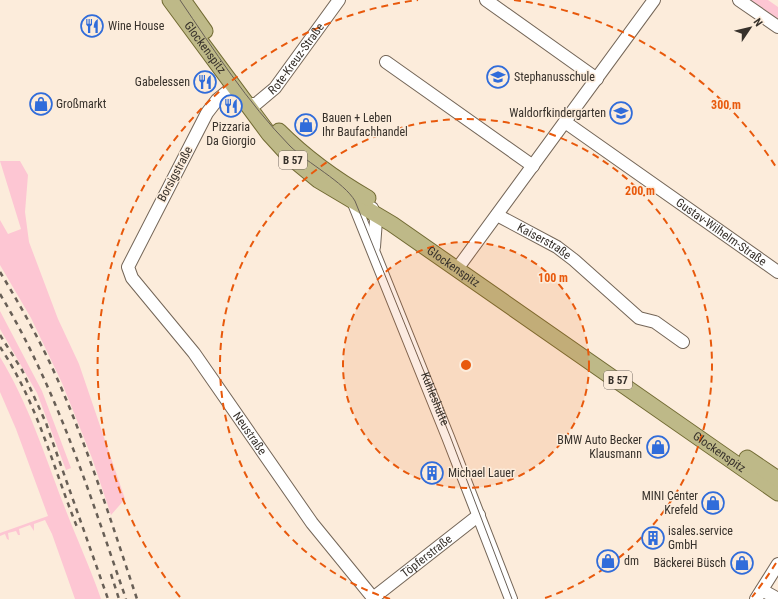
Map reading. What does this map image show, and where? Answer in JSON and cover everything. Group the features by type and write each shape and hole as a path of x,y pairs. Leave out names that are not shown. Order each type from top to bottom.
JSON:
{"main road":[{"name":"Glockenspitz","path":"170,0 233,87 251,104"},
{"name":"Glockenspitz","path":"184,0 251,104 290,157 318,180 355,197 778,479"},
{"name":"Glockenspitz","path":"355,197 374,213 460,266 778,493"}],"street":[{"name":"Rote-Kreuz-Straße","path":"251,104 274,88 339,0"},
{"path":"486,0 597,79"},
{"path":"460,266 654,0"},
{"path":"739,0 778,27"},
{"path":"386,62 533,166"},
{"name":"Borsigstraße","path":"128,267 208,113 217,100 233,87"},
{"name":"Gustav-Wilhelm-Straße","path":"565,122 778,272"},
{"name":"Kuhleshütte","path":"355,197 374,252 479,515 510,599"},
{"path":"374,213 376,220 374,252"},
{"name":"Kaiserstraße","path":"497,215 557,247 574,260 639,318 655,322 683,342"},
{"name":"Neustraße","path":"128,267 132,278 194,354 304,512 374,599"},
{"name":"Töpferstraße","path":"374,599 479,515"},
{"path":"778,564 759,594 778,599"}],"shaded area":[{"path":"751,0 768,0 778,7 778,19"},
{"path":"0,161 20,161 28,175 25,212 29,242 58,319 79,364 125,499 111,515 92,458 62,383 31,318 0,265 0,220 8,234 21,229"},
{"path":"0,311 42,391 71,468 66,470 37,393 0,329"},
{"path":"0,357 19,392 35,428 101,599 75,599 52,534 45,520 34,524 34,531 30,525 19,529 20,535 18,535 16,531 8,533 9,540 5,534 0,536 0,533 48,516 16,429 0,392"}],"tram line":[{"path":"180,0 218,57 259,112 290,146 343,187 355,201 450,436 512,599"}],"railway":[{"path":"0,272 39,342 71,411 101,491 137,599"},
{"path":"0,294 39,367 71,443 126,599"},
{"path":"0,335 22,370 46,423 108,599"},
{"path":"0,347 13,368 34,412 77,527"},
{"path":"111,574 119,599"}],"place":[{"name":"Wine House","path":"92,26"},
{"name":"Stephanusschule","path":"498,77"},
{"name":"Gabelessen","path":"205,82"},
{"name":"Großmarkt","path":"41,104"},
{"name":"Pizzaria Da Giorgio","path":"231,106"},
{"name":"Waldorfkindergarten","path":"621,113"},
{"name":"Bauen + Leben Ihr Baufachhandel","path":"306,125"},
{"name":"BMW Auto Becker Klausmann","path":"658,447"},
{"name":"Michael Lauer","path":"432,473"},
{"name":"MINI Center Krefeld","path":"713,503"},
{"name":"isales.service GmbH","path":"653,538"},
{"name":"dm","path":"608,561"},
{"name":"Bäckerei Büsch","path":"742,563"}]}
